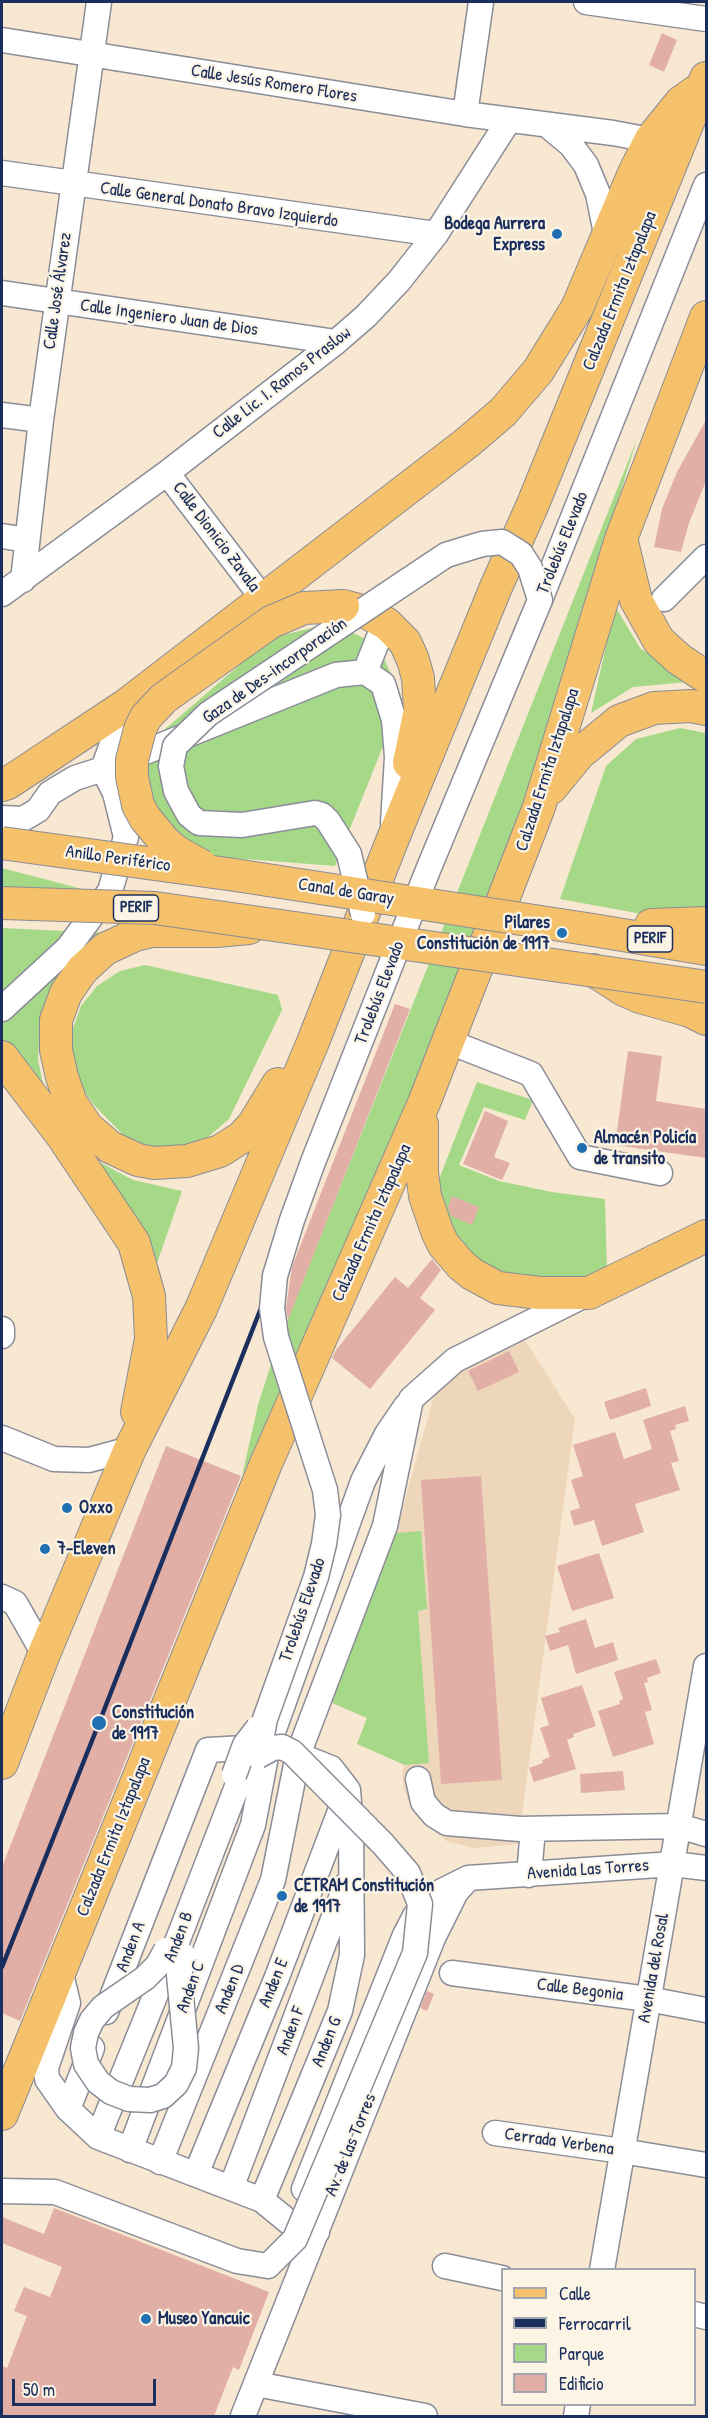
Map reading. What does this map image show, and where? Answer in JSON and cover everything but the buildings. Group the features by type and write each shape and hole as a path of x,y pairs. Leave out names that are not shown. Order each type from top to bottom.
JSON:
{"main road":[{"path":"2,785 126,705 468,442 503,412 538,371 577,308 607,238 665,143 681,102 705,82"},
{"name":"Calzada Ermita Iztapalapa","path":"2,1763 44,1654 130,1449 201,1309 313,1042 665,143"},
{"name":"Calzada Ermita Iztapalapa","path":"2,2114 265,1466 424,1103 540,807 621,539 706,317"},
{"path":"621,539 629,578 644,618 659,641 679,659 706,677"},
{"path":"235,875 204,867 177,852 145,818 138,805 132,777 132,760 140,729 147,717 164,698 271,622 304,608 343,606 366,612 385,622 405,642 413,660 420,694 417,726 409,765 406,809"},
{"path":"540,807 551,788 579,754 619,721 654,708 691,706 706,708"},
{"name":"Anillo Periférico","path":"2,843 235,875"},
{"name":"Canal de Garay","path":"235,875 706,949"},
{"name":"PERIF","path":"2,903 155,908 706,987"},
{"path":"593,930 706,923"},
{"path":"270,924 216,931 152,931 135,935 105,949 77,975 60,1006 55,1035 59,1065 71,1103 87,1127 98,1137 117,1151 138,1160 171,1163 204,1157 220,1151 242,1137 262,1112 289,1068 313,1042"},
{"path":"593,970 624,990 640,997 690,1011 706,1019"},
{"path":"2,1057 63,1137 134,1243 149,1296 151,1339 130,1449"},
{"path":"424,1103 421,1155 425,1196 437,1231 452,1255 472,1274 498,1287 540,1293 589,1293 706,1236"}],"street":[{"name":"Calle José Álvarez","path":"23,580 72,184 99,2"},
{"path":"465,114 482,2"},
{"path":"586,2 706,19"},
{"name":"Calle Jesús Romero Flores","path":"2,40 91,56 665,143"},
{"name":"Calle Lic. I. Ramos Praslow","path":"2,594 167,474 336,342 366,315 399,281 436,234 509,120"},
{"path":"547,125 571,145 586,165 598,194 607,238"},
{"name":"Calle General Donato Bravo Izquierdo","path":"2,174 436,234"},
{"name":"Trolebús Elevado","path":"265,1719 245,1745 166,1950 158,1965 145,1978 103,2007 92,2020 86,2033 83,2048 86,2064 98,2082 111,2092 129,2099 150,2100 163,2096 176,2084 184,2068 186,2048 179,1975 263,1751 265,1719 316,1577 324,1544 328,1515 325,1490 276,1337 272,1308 275,1276 313,1162 428,870 540,600 706,185"},
{"name":"Calle Ingeniero Juan de Dios","path":"2,293 336,342"},
{"path":"2,415 41,420"},
{"name":"Calle Dionicio Zavala","path":"167,474 264,600"},
{"path":"2,536 27,540"},
{"name":"Gaza de Des-incorporación","path":"363,914 349,854 328,820 315,813 242,825 199,823 189,815 176,791 171,766 175,746 208,714 446,555 482,543 502,542 520,554 530,568 540,600"},
{"path":"664,599 706,557"},
{"path":"364,672 385,622"},
{"path":"2,818 23,819 38,810 50,793 75,778 103,770 336,675 364,672 383,684 394,720 397,757 392,841"},
{"path":"2,1009 68,948 110,891 126,837 115,793 103,770 126,705"},
{"path":"447,1041 531,1074 580,1157 660,1173"},
{"path":"287,1812 263,1751 363,1482 387,1434 411,1399 455,1360 589,1293"},
{"path":"2,1329 2,1336"},
{"name":"Anden D","path":"160,2162 273,1880 297,1755 385,1526 411,1399"},
{"path":"2,1438 54,1459 89,1460 130,1449"},
{"path":"2,1597 15,1603 44,1654"},
{"name":"Avenida del Rosal","path":"602,2268 706,1674"},
{"path":"2,2191 55,2192 237,2262 268,2266 295,2239 415,1953 420,1904 408,1873 292,1752 282,1748 263,1751"},
{"name":"Anden A","path":"68,2109 208,1750 263,1751"},
{"name":"Anden C","path":"130,2150 253,1825 263,1751"},
{"name":"Anden B","path":"98,2137 246,1763 263,1751"},
{"path":"297,1755 331,1768 348,1790"},
{"path":"418,1779 423,1802 434,1815 447,1823 527,1829 679,1826 706,1834"},
{"name":"Anden G","path":"262,2200 340,2011 352,1955 351,1828 348,1790"},
{"name":"Anden E","path":"196,2174 277,1977 348,1790"},
{"path":"527,1829 529,1875"},
{"name":"Avenida Las Torres","path":"468,1878 673,1864 706,1868"},
{"name":"Anden F","path":"231,2188 350,1874"},
{"path":"290,2223 392,1967 415,1916 438,1893 468,1878"},
{"name":"Av. de las Torres","path":"243,2416 433,1938 456,1892 468,1878"},
{"path":"60,1970 68,2003 46,2068 47,2079 68,2109 98,2137 262,2200 290,2223 316,2232"},
{"name":"Calle Begonia","path":"452,1973 648,1999 706,2010"},
{"name":"Cerrada Verbena","path":"495,2133 706,2165"},
{"path":"445,2266 501,2278"},
{"path":"256,2384 425,2416"}],"shaded area":[{"path":"525,1340 575,1419 518,1844 475,1848 448,1842 422,1821 408,1800 404,1789 402,1777 404,1765 357,1744 367,1718 330,1702 396,1533 433,1399 442,1385 453,1375"}],"green space":[{"path":"637,439 513,841 382,1165 242,1476 258,1405 276,1349"},
{"path":"615,606 640,648 687,682 633,687 591,713"},
{"path":"332,623 378,645 402,699 335,866 207,856 181,844 149,798 145,770 150,742 271,638"},
{"path":"680,728 706,733 706,921 680,921 560,899 606,766 636,739"},
{"path":"2,868 120,899 2,896"},
{"path":"2,928 107,933 53,986 40,1022 38,1060 46,1097 2,1044"},
{"path":"145,965 278,995 282,1010 229,1119 208,1137 182,1147 153,1148 127,1139 94,1105 78,1083 71,1058 72,1031 81,1006 97,986 120,971"},
{"path":"477,1082 533,1100 525,1120 484,1107 459,1165 499,1181 552,1192 605,1199 607,1272 574,1280 532,1284 477,1270 432,1197"},
{"path":"88,1156 133,1180 182,1191 155,1269"},
{"path":"421,1531 427,1609 418,1611 429,1763 405,1765 357,1744 367,1718 330,1702 396,1533"}],"railway":[{"path":"2,1967 317,1171"}],"place":[{"name":"Bodega Aurrera Express","path":"557,234"},
{"name":"Pilares Constitución de 1917","path":"562,933"},
{"name":"Almacén Policía de transito","path":"582,1148"},
{"name":"Oxxo","path":"67,1508"},
{"name":"7-Eleven","path":"45,1549"},
{"name":"Constitución de 1917","path":"99,1723"},
{"name":"CETRAM Constitución de 1917","path":"282,1896"},
{"name":"Museo Yancuic","path":"146,2319"}]}
